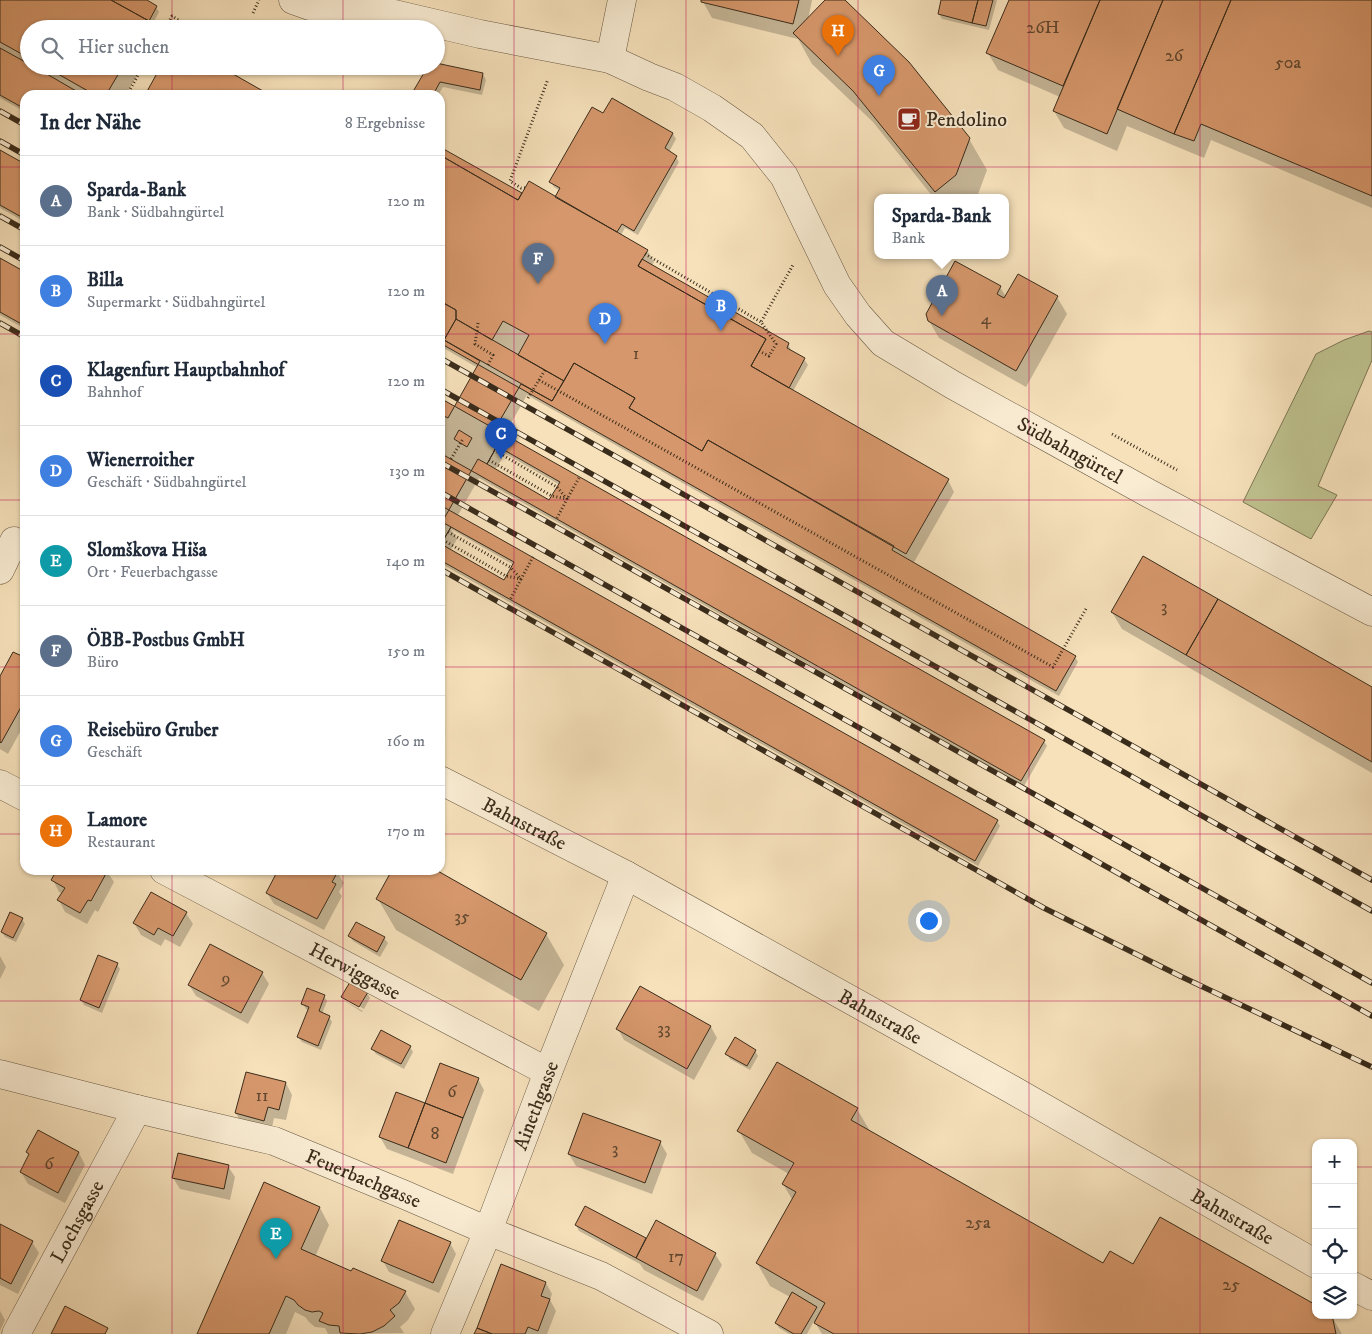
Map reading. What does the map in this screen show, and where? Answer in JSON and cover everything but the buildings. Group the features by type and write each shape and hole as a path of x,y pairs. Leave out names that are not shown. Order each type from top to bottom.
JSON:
{"street":[{"path":"293,0 362,20"},
{"path":"445,41 534,61 593,71 610,59 622,0"},
{"name":"Südbahngürtel","path":"360,2 428,20"},
{"name":"Südbahngürtel","path":"445,25 480,34 610,59 675,87 712,108 752,136 784,176 837,286 858,315 883,343 953,386 1150,494 1372,612"},
{"path":"0,570 13,540"},
{"name":"Bahnstraße","path":"445,783 626,875 1010,1089 1312,1262"},
{"path":"0,784 20,794"},
{"name":"Herwiggasse","path":"174,875 548,1072"},
{"name":"Ainethgasse","path":"445,1334 488,1231 548,1072 626,875"},
{"name":"Feuerbachgasse","path":"0,1074 274,1141 488,1231 601,1276 709,1334"},
{"name":"Lochsgasse","path":"16,1334 137,1109"},
{"path":"1357,1288 1372,1296"}],"path":[{"path":"253,14 259,0"},
{"path":"130,90 138,75"},
{"path":"525,188 510,182 548,78"},
{"path":"645,254 761,322 776,344 769,356 759,351"},
{"path":"761,322 794,262"},
{"path":"478,323 475,344 494,355 488,365"},
{"path":"528,398 545,370"},
{"path":"538,380 1053,667 1087,607"},
{"path":"1104,430 1183,473"},
{"path":"451,459 463,439"},
{"path":"494,450 556,487 567,499"},
{"path":"489,460 552,496 567,499"},
{"path":"557,518 579,478"},
{"path":"448,532 510,567 522,579"},
{"path":"445,541 506,576 522,579"},
{"path":"510,600 533,557"}],"green space":[{"path":"1369,331 1372,332 1372,360 1318,486 1337,495 1311,539 1243,502 1316,354 1344,340"}],"railway":[{"path":"0,111 20,122"},
{"path":"0,141 20,152"},
{"path":"0,216 20,227"},
{"path":"0,247 20,258"},
{"path":"0,323 20,334"},
{"path":"445,361 1372,880"},
{"path":"445,392 1372,911"},
{"path":"445,465 1372,983"},
{"path":"445,495 1372,1016"},
{"path":"445,572 1044,908 1180,976 1372,1067"}],"place":[{"name":"Lamore","path":"838,56"},
{"name":"Reisebüro Gruber","path":"879,96"},
{"name":"Pendolino","path":"909,119"},
{"name":"ÖBB-Postbus GmbH","path":"538,284"},
{"name":"Sparda-Bank","path":"942,316"},
{"name":"Billa","path":"721,331"},
{"name":"Wienerroither","path":"605,344"},
{"name":"Klagenfurt Hauptbahnhof","path":"501,459"},
{"name":"Slomškova Hiša","path":"276,1259"}]}
